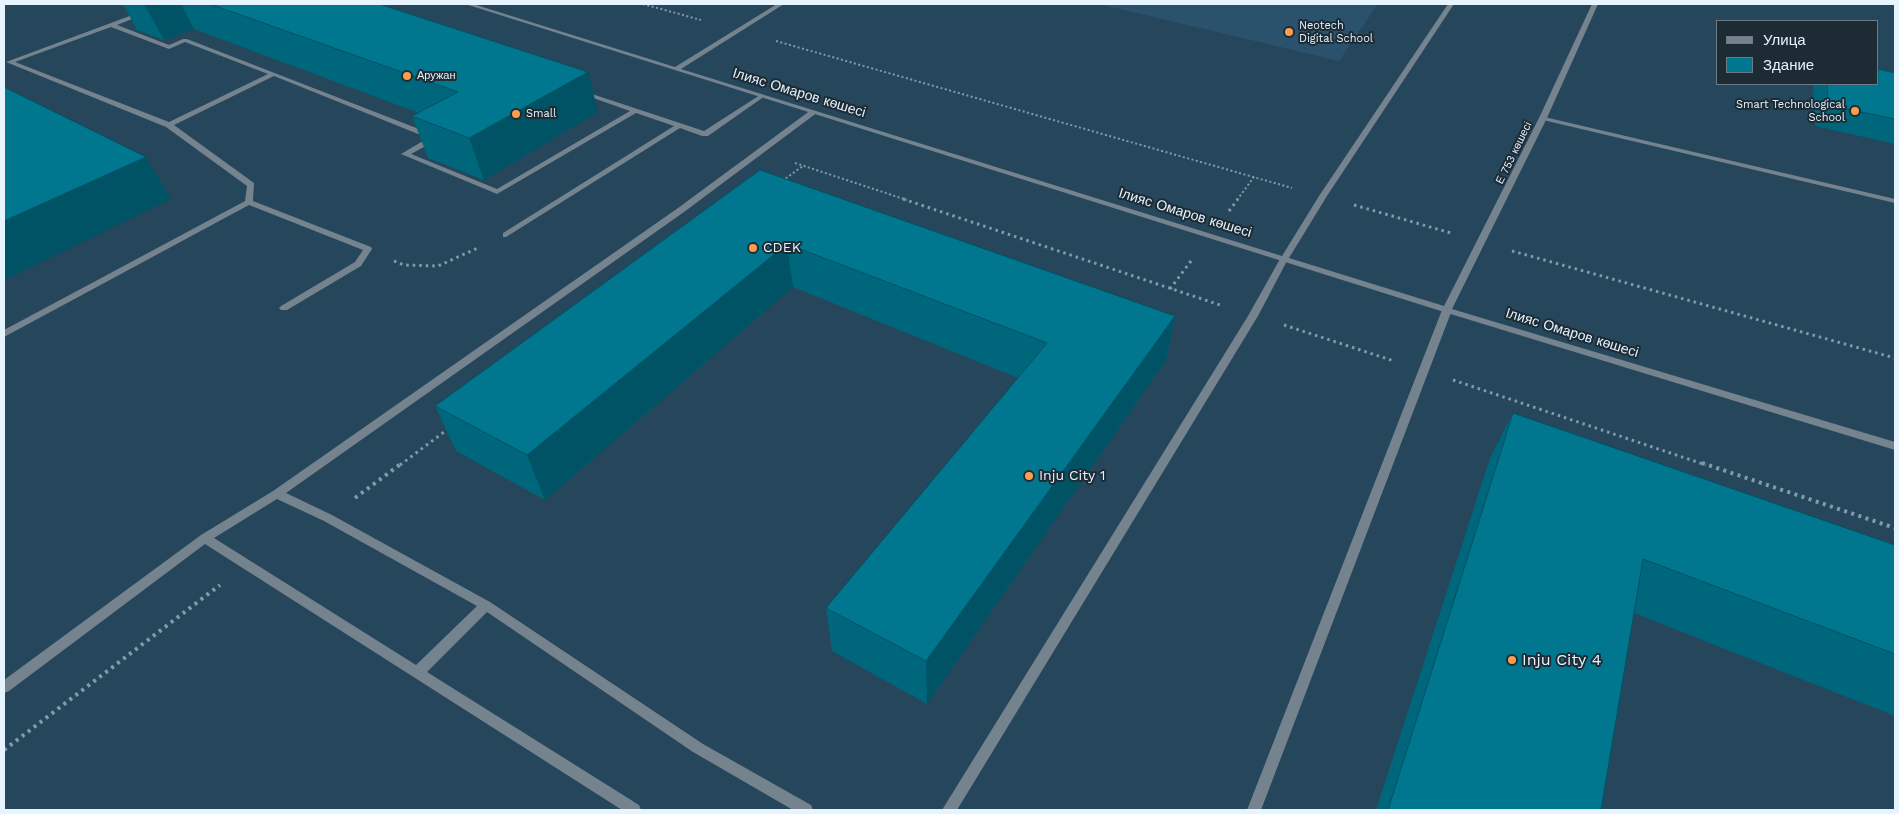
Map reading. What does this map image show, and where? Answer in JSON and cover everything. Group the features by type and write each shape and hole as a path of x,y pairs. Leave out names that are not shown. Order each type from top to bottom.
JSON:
{"street":[{"path":"7,61 167,4"},
{"name":"Ілияс Омаров көшесі","path":"468,4 1447,310 1895,446"},
{"path":"676,69 781,4"},
{"path":"949,810 1253,316 1284,259 1323,196 1451,4"},
{"name":"Е 753 көшесі","path":"1254,810 1447,310 1483,242 1543,118 1595,4"},
{"path":"112,25 169,47 185,40 434,138 404,154 498,192 636,110"},
{"path":"7,61 169,125 251,185 249,202"},
{"path":"169,125 274,74"},
{"path":"570,88 706,134 762,96"},
{"path":"4,687 205,538 276,494 681,210 814,112"},
{"path":"1543,118 1895,201"},
{"path":"506,235 680,125"},
{"path":"4,334 249,202 368,249 358,264 284,308"},
{"path":"276,494 328,518 486,605 698,748 806,810"},
{"path":"205,538 634,810"},
{"path":"418,672 486,605"}],"path":[{"path":"644,4 1895,358"},
{"path":"760,152 1170,289 1424,370 1895,528"},
{"path":"779,183 803,166"},
{"path":"1229,211 1254,177"},
{"path":"368,249 404,265 438,266 506,235"},
{"path":"1170,289 1194,258"},
{"path":"328,518 455,424"},
{"path":"4,750 247,564"}],"shaded area":[{"name":"Neotech Digital School","path":"1099,4 1378,4 1339,61"}],"building":[{"path":"210,4 379,4 588,72 469,138 412,116 458,92"},
{"path":"1879,69 1895,73 1895,119 1828,105 1827,85 1879,85"},
{"path":"4,87 146,157 4,221"},
{"path":"760,170 1175,316 926,661 826,608 1047,343 787,244 527,455 435,406"},
{"name":"Inju City 4","path":"1513,413 1895,545 1895,654 1643,559 1601,810 1388,810"}],"place":[{"name":"Neotech Digital School","path":"1289,32"},
{"name":"Аружан","path":"407,76"},
{"name":"Smart Technological School","path":"1855,111"},
{"name":"Small","path":"516,114"},
{"name":"CDEK","path":"753,248"},
{"name":"Inju City 1","path":"1029,476"},
{"name":"Inju City 4","path":"1512,660"}]}
